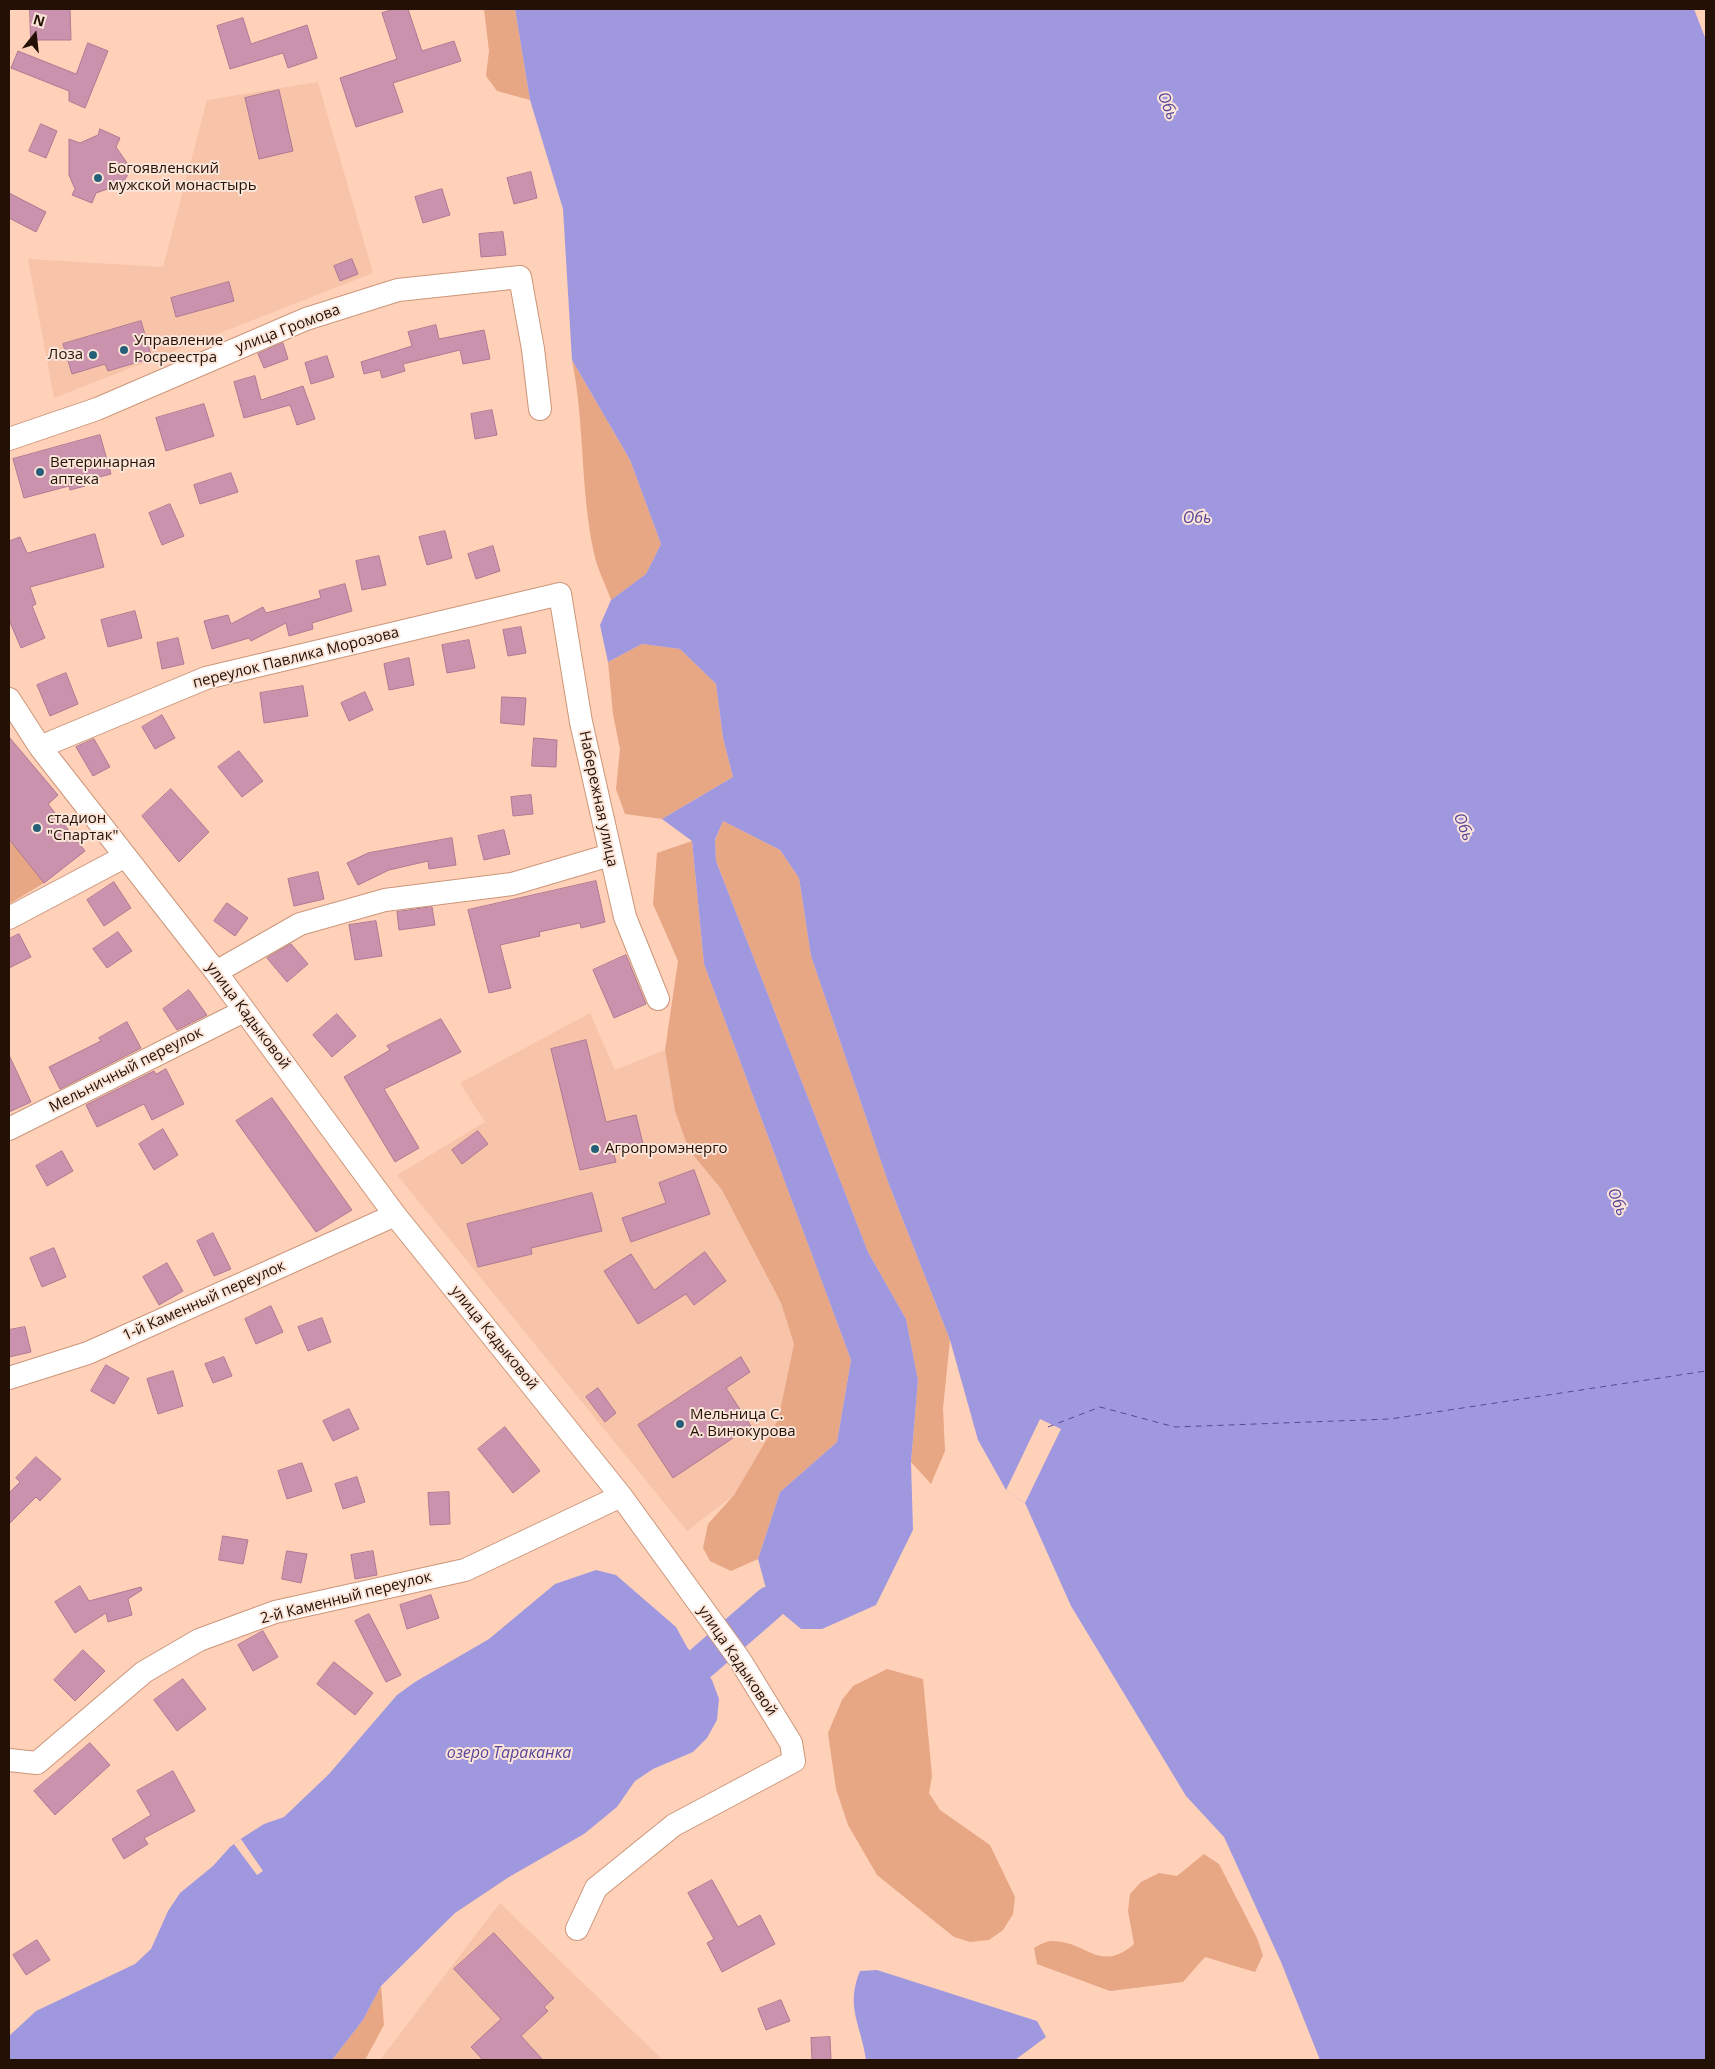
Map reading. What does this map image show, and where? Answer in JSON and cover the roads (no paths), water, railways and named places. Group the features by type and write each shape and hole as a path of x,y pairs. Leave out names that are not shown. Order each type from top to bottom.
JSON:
{"street":[{"name":"улица Громова","path":"9,439 97,409 306,318 398,290 520,277 540,409"},
{"name":"переулок Павлика Морозова","path":"40,747 206,678 560,594"},
{"name":"Набережная улица","path":"560,594 581,722 624,917 658,999"},
{"name":"улица Кадыковой","path":"9,699 40,747 124,857 216,972 395,1214 621,1496 740,1660 791,1743 794,1761 674,1825 596,1888 577,1929"},
{"path":"216,972 300,924 385,900 512,884 610,855"},
{"path":"9,918 124,857"},
{"name":"Мельничный переулок","path":"9,1128 244,1010"},
{"name":"1-й Каменный переулок","path":"9,1378 88,1353 395,1214"},
{"name":"2-й Каменный переулок","path":"9,1760 37,1763 144,1672 199,1640 275,1612 465,1570 621,1496"}],"water":[{"name":"Обь","path":"515,9 1694,9 1706,40 1706,2060 1320,2060 1281,1962 1224,1837 1186,1796 1071,1606 1025,1503 1006,1490 978,1440 950,1340 888,1182 811,956 799,878 780,850 723,821 715,840 716,861 868,1252 906,1319 918,1380 911,1462 913,1530 876,1605 822,1629 801,1629 770,1603 758,1559 780,1492 837,1442 851,1360 704,964 692,841 662,819 733,777 723,738 716,684 680,649 642,644 608,662 600,625 611,600 646,574 661,544 630,460 572,360 563,209 530,100"},
{"name":"озеро Тараканка","path":"596,1570 616,1575 676,1627 687,1647 712,1680 719,1699 717,1720 707,1738 693,1752 653,1769 635,1781 617,1807 584,1834 509,1877 455,1913 381,1986 363,2020 332,2060 9,2060 9,2036 36,2011 135,1964 151,1949 168,1911 180,1893 213,1866 230,1847 242,1838 264,1824 284,1817 329,1774 397,1695 415,1682 489,1639 555,1584"},
{"path":"877,1970 1037,2021 1046,2037 1015,2060 866,2060 854,2005 854,1995 860,1971"}],"waterway":[{"path":"701,1663 770,1603"}],"place":[{"name":"Богоявленский мужской монастырь","path":"98,178"},
{"name":"Управление Росреестра","path":"124,350"},
{"name":"Лоза","path":"93,355"},
{"name":"Ветеринарная аптека","path":"40,472"},
{"name":"стадион \"Спартак\"","path":"37,828"},
{"name":"Агропромэнерго","path":"595,1149"},
{"name":"Мельница С. А. Винокурова","path":"680,1424"}]}
